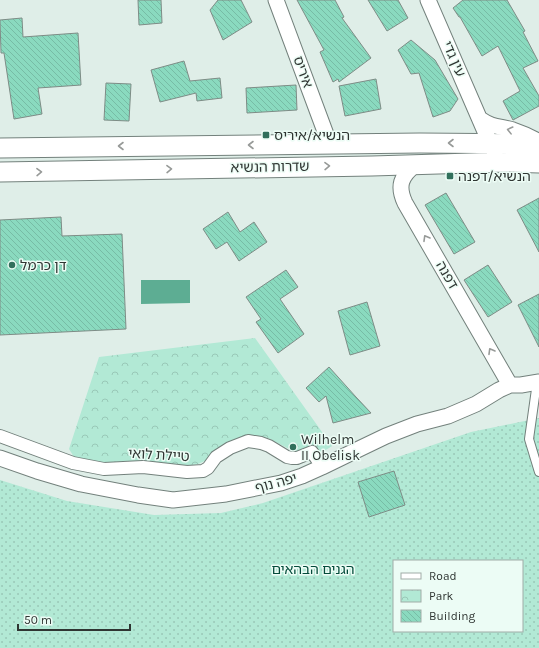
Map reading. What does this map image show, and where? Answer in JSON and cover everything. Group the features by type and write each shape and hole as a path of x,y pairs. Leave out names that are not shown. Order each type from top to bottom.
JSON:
{"street":[{"name":"איריס","path":"276,0 330,145"},
{"name":"עין גדי","path":"428,0 490,143 497,155 505,162"},
{"path":"480,119 490,125 513,130 533,138 539,143"},
{"name":"שדרות הנשיא","path":"0,148 539,143"},
{"name":"שדרות הנשיא","path":"0,172 505,162 539,163"},
{"name":"דפנה","path":"415,164 402,180 400,186 401,195 510,385"},
{"name":"יפה נוף","path":"0,458 81,484 138,495 173,500 226,494 281,483 302,476 354,451 417,424 448,416 476,404 510,385 538,382"},
{"name":"טיילת לואי","path":"0,436 73,463 104,468 143,467 187,472 203,471 208,468 216,457 230,448 248,442 261,443 270,446 287,457 292,458 297,458 312,452 322,467"}],"lane":[{"path":"538,382 529,439 539,472"}],"green space":[{"path":"255,338 332,446 317,454 299,457 291,450 268,438 257,436 243,437 231,441 217,450 207,460 198,464 186,466 121,462 98,463 74,457 69,449 99,357"},
{"name":"הגנים הבהאים","path":"539,418 539,648 0,648 0,480 67,501 154,515 221,513 263,503 471,432"}],"shaded area":[{"path":"141,280 190,280 190,303 141,304"}],"building":[{"path":"138,0 161,0 162,23 139,25"},
{"path":"218,0 241,0 252,22 223,40 210,10"},
{"path":"297,0 335,0 344,17 342,18 371,58 339,82 338,79 333,82 320,52 324,50"},
{"path":"368,0 398,0 408,18 387,31"},
{"path":"463,0 507,0 525,31 523,32 538,61 523,68 539,96 539,106 513,120 503,101 520,91 498,46 482,56 460,17 453,8"},
{"path":"22,18 23,37 78,33 81,85 38,88 42,114 14,119 4,53 1,53 0,20"},
{"path":"411,40 435,60 458,99 450,111 433,117 419,73 411,74 398,50"},
{"path":"184,61 190,81 220,78 222,98 197,101 196,93 160,102 151,70"},
{"path":"376,79 381,109 345,116 339,86"},
{"path":"106,83 131,84 129,121 104,120"},
{"path":"296,85 297,110 247,113 246,88"},
{"path":"446,193 475,242 454,254 425,205"},
{"path":"539,198 539,252 517,210"},
{"path":"228,212 240,232 254,222 267,242 239,261 227,242 216,249 203,229"},
{"path":"61,217 62,236 122,234 126,329 0,335 0,220"},
{"path":"488,265 512,302 488,317 464,280"},
{"path":"286,270 298,287 280,299 304,334 278,353 256,322 261,319 246,297"},
{"path":"539,294 539,347 518,305"},
{"path":"367,302 380,346 350,355 338,311"},
{"path":"329,367 371,413 333,423 326,396 319,402 306,388"},
{"path":"394,471 405,505 369,517 358,482"}],"place":[{"name":"הנשיא/איריס","path":"266,135"},
{"name":"הנשיא/דפנה","path":"450,176"},
{"name":"דן כרמל","path":"12,265"},
{"name":"Wilhelm II Obelisk","path":"293,447"}]}
